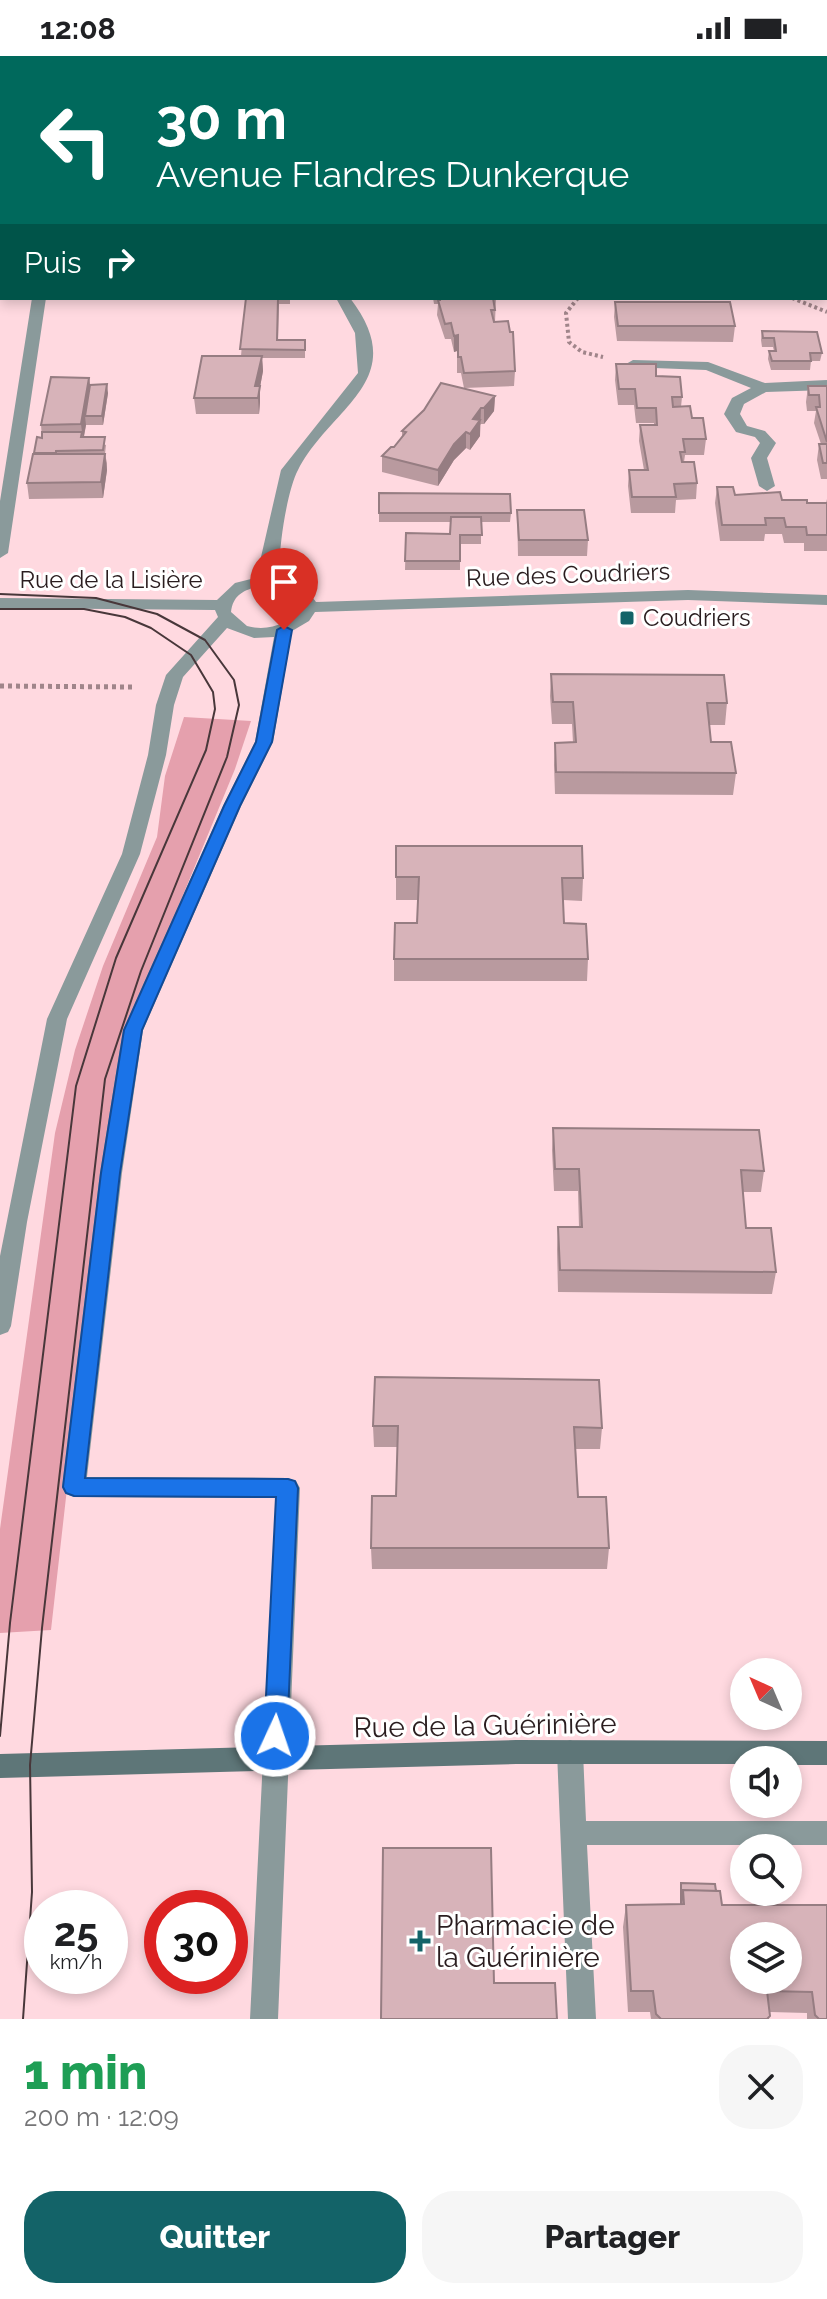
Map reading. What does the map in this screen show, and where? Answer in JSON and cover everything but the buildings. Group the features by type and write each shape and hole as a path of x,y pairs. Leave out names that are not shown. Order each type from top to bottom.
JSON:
{"main road":[{"name":"Rue de la Guérinière","path":"0,1766 570,1752 827,1753"}],"street":[{"path":"0,553 39,300"},
{"path":"272,581 269,557 289,470 365,373 367,353 363,332 357,316 345,300"},
{"path":"633,364 708,366 763,388"},
{"path":"767,486 759,458 768,443 760,434 741,429 732,414 737,401 763,388 827,385"},
{"path":"0,1326 16,1222 57,1019 131,854 157,755 165,705 175,675 224,612 227,597 241,586 272,581 297,588 304,593 310,607 297,624 284,630 252,632 234,626 224,612"},
{"name":"Rue des Coudriers","path":"310,607 688,595 827,600"},
{"name":"Rue de la Lisière","path":"0,603 224,612"},
{"path":"264,2019 288,1488 74,1487 111,1173 133,1030 232,806 264,742 284,630"},
{"path":"570,1752 582,2019"},
{"path":"574,1833 827,1833"}],"path":[{"path":"576,300 566,313 569,342 582,352 633,364"},
{"path":"797,300 827,312"},
{"path":"0,686 138,687"}],"shaded area":[{"path":"184,717 251,721 235,769 155,963 107,1135 51,1630 0,1633 0,1529 55,1133 75,1050 103,966 157,837 165,776"}],"tram line":[{"path":"0,594 96,598 157,614 205,640 234,680 239,705 227,757 141,971 105,1079 42,1628 30,1765 32,1892 23,2019"},
{"path":"0,609 84,609 125,617 151,628 191,655 213,692 215,709 206,750 116,958 76,1086 10,1623 0,1736"}],"place":[{"name":"Coudriers","path":"627,618"},
{"name":"Pharmacie de la Guérinière","path":"420,1941"}],"route":[{"path":"275,1736 288,1488 74,1487 111,1173 133,1030 232,806 264,742 284,630"}]}
